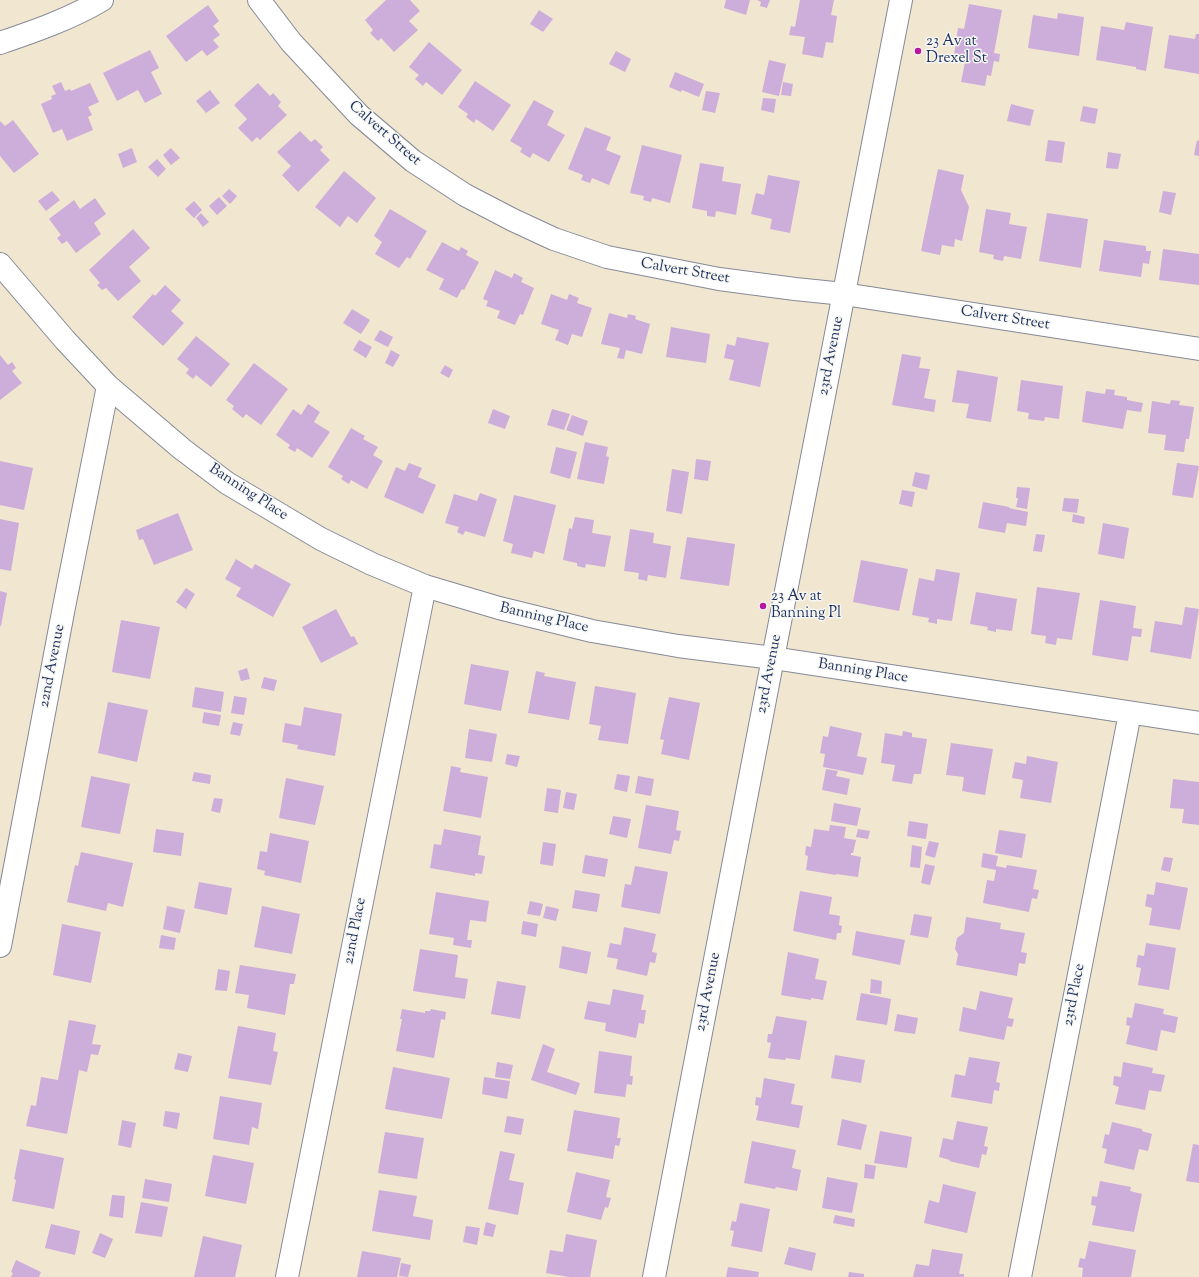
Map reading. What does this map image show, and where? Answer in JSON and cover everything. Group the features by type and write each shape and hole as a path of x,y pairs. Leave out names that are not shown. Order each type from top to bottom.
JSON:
{"street":[{"path":"0,44 87,9 102,0"},
{"name":"Calvert Street","path":"259,0 291,42 359,115 413,161 465,195 554,239 607,257 720,279 795,290 844,294 1199,349"},
{"name":"23rd Avenue","path":"654,1277 901,0"},
{"name":"Banning Place","path":"0,264 65,340 108,386 182,449 227,483 321,539 372,564 425,586 499,608 592,631 678,646 773,658 1199,724"},
{"name":"22nd Avenue","path":"0,946 62,614 108,386"},
{"name":"22nd Place","path":"287,1277 425,586"},
{"name":"23rd Place","path":"1020,1277 1130,713"}],"building":[{"path":"386,0 410,0 420,11 409,21 418,30 394,52 381,38 378,41 370,33 373,30 365,20"},
{"path":"726,0 750,0 746,15 724,8"},
{"path":"757,0 770,0 767,8 760,6 761,2"},
{"path":"800,0 834,0 831,15 837,16 833,43 826,42 823,58 802,54 805,37 789,35 791,26 795,27"},
{"path":"969,4 1002,10 994,53 1000,54 999,62 994,61 991,76 987,75 985,86 961,82 966,57 954,55 958,28 964,29"},
{"path":"208,5 219,21 213,26 220,35 213,40 219,47 207,56 202,50 186,62 166,36"},
{"path":"539,10 553,19 543,32 530,24"},
{"path":"1058,13 1084,17 1079,56 1028,48 1033,15 1057,19"},
{"path":"1126,22 1153,27 1146,71 1136,69 1136,67 1096,60 1101,26 1124,30"},
{"path":"1196,34 1199,34 1199,74 1164,68 1169,35 1195,39"},
{"path":"429,42 462,70 442,95 426,82 423,86 415,79 419,75 409,67"},
{"path":"150,50 159,68 151,72 162,94 145,103 138,90 117,101 103,73"},
{"path":"616,51 631,59 625,72 609,64"},
{"path":"769,60 786,64 779,96 762,92"},
{"path":"675,72 704,84 699,97 682,90 681,92 669,87"},
{"path":"475,81 511,105 493,131 476,119 474,123 466,117 468,114 458,107"},
{"path":"61,82 65,91 70,89 71,91 90,83 99,102 88,107 92,115 88,117 93,130 67,141 62,129 53,133 41,104 52,99 51,96 56,94 52,86"},
{"path":"783,82 793,84 791,96 781,95"},
{"path":"258,83 270,96 273,93 281,102 278,106 287,115 260,140 257,137 252,142 238,128 247,119 234,105"},
{"path":"210,90 220,103 206,113 196,101"},
{"path":"706,91 720,93 715,113 702,110"},
{"path":"763,98 776,99 774,113 761,110"},
{"path":"534,100 554,111 547,125 565,135 549,162 533,153 530,158 520,152 522,148 510,141"},
{"path":"1011,104 1034,110 1030,126 1007,121"},
{"path":"1083,106 1098,109 1095,124 1080,121"},
{"path":"13,120 39,154 14,173 0,156 0,121 5,126"},
{"path":"585,127 611,137 606,150 621,156 609,185 592,178 590,183 581,180 583,175 568,169"},
{"path":"300,131 311,142 315,139 323,147 320,150 330,160 298,192 282,175 291,166 277,152"},
{"path":"1048,140 1065,142 1062,163 1045,161"},
{"path":"1197,140 1199,141 1199,156 1194,155"},
{"path":"642,145 682,155 670,203 652,198 651,202 643,200 644,196 630,193"},
{"path":"132,148 137,162 123,168 118,154"},
{"path":"171,148 180,158 171,165 163,155"},
{"path":"1108,152 1121,154 1118,169 1106,168"},
{"path":"157,159 166,169 158,177 148,167"},
{"path":"700,163 724,167 722,181 741,184 736,215 716,211 715,217 707,216 707,211 692,208"},
{"path":"938,169 964,175 961,190 969,207 962,241 955,239 954,247 942,245 940,255 921,251"},
{"path":"344,171 376,198 357,223 348,216 340,227 315,207"},
{"path":"768,175 800,181 790,233 770,229 772,219 751,214 756,193 764,195"},
{"path":"229,189 237,196 230,204 222,196"},
{"path":"52,191 60,200 46,211 38,201"},
{"path":"1163,191 1176,193 1171,215 1159,212"},
{"path":"219,197 227,206 217,215 209,206"},
{"path":"95,198 106,214 94,223 101,234 76,253 67,241 62,244 57,238 61,235 49,219 74,200 80,209"},
{"path":"194,201 202,210 194,218 185,209"},
{"path":"390,209 427,231 410,259 407,257 399,268 375,254 382,242 374,236"},
{"path":"986,209 1011,213 1009,224 1027,227 1021,259 1004,256 1003,261 993,259 994,255 979,252"},
{"path":"201,213 209,222 203,227 196,218"},
{"path":"1047,213 1088,219 1081,268 1039,261"},
{"path":"133,229 150,248 129,267 141,281 118,301 106,288 102,290 97,285 100,283 89,270"},
{"path":"1104,240 1146,246 1146,251 1151,251 1149,264 1143,263 1141,277 1099,271"},
{"path":"442,242 459,251 461,247 468,251 466,255 479,262 464,290 462,289 457,298 439,289 444,279 426,270"},
{"path":"1163,249 1199,254 1199,285 1159,280"},
{"path":"495,270 512,278 514,273 523,278 521,282 534,288 523,315 520,314 515,325 497,318 500,311 486,306 488,301 483,299"},
{"path":"165,285 181,300 171,311 184,323 163,346 132,317 153,294 155,296"},
{"path":"551,294 567,300 569,294 579,298 577,303 592,308 582,337 572,334 568,345 555,340 559,330 541,324"},
{"path":"352,309 370,320 361,334 343,323"},
{"path":"609,313 627,318 628,314 636,316 635,319 650,324 642,354 626,350 624,359 617,358 620,348 601,344"},
{"path":"671,327 710,334 706,363 666,357"},
{"path":"380,330 393,337 388,347 374,340"},
{"path":"196,336 230,364 211,387 196,375 193,379 186,373 189,369 177,359"},
{"path":"737,337 769,343 760,387 729,380 734,360 724,358 727,344 735,346"},
{"path":"359,340 372,347 366,358 353,350"},
{"path":"391,350 400,355 393,367 385,363"},
{"path":"902,354 921,357 919,368 930,369 924,398 936,400 934,412 892,405"},
{"path":"0,355 8,365 12,362 16,368 12,371 22,383 0,400"},
{"path":"254,363 288,389 261,425 246,414 243,418 232,409 234,406 226,400"},
{"path":"445,365 453,370 449,378 440,373"},
{"path":"957,370 998,377 991,422 966,418 969,404 952,402"},
{"path":"1021,380 1063,386 1059,419 1045,417 1044,421 1028,419 1029,413 1017,411"},
{"path":"1106,389 1115,390 1114,395 1127,397 1127,400 1143,403 1141,412 1127,410 1123,429 1082,422 1086,391 1105,394"},
{"path":"1171,400 1180,401 1179,405 1194,407 1189,439 1186,439 1184,452 1164,450 1166,435 1148,433 1152,401 1170,404"},
{"path":"308,404 320,412 314,422 330,432 312,458 297,448 295,452 288,448 290,445 276,435 293,409 301,415"},
{"path":"493,409 510,416 505,429 488,423"},
{"path":"552,409 570,414 564,430 547,425"},
{"path":"572,415 588,421 583,436 566,430"},
{"path":"351,428 365,436 363,439 378,447 373,455 383,461 367,489 351,480 349,484 341,479 343,476 328,467"},
{"path":"585,442 608,447 606,456 609,457 604,484 577,479"},
{"path":"556,447 577,452 570,479 550,473"},
{"path":"696,459 711,461 708,481 694,479"},
{"path":"0,461 33,468 24,510 0,505"},
{"path":"409,463 422,468 418,477 436,485 423,514 384,497 396,467 405,471"},
{"path":"1177,463 1199,466 1193,498 1172,495"},
{"path":"672,469 689,472 682,514 666,511"},
{"path":"915,472 930,475 927,490 912,486"},
{"path":"1017,487 1030,488 1027,509 1016,507 1018,498 1016,498"},
{"path":"902,490 915,492 912,507 899,504"},
{"path":"480,493 497,499 485,537 465,531 463,535 457,532 459,527 445,523 454,494 477,501"},
{"path":"514,495 556,505 544,554 534,551 532,558 511,553 513,544 503,541"},
{"path":"1064,498 1079,499 1077,513 1062,511"},
{"path":"983,502 1028,512 1026,526 1007,523 1005,533 978,528"},
{"path":"178,513 193,550 154,565 143,539 139,540 136,530"},
{"path":"1073,514 1085,517 1084,524 1072,522"},
{"path":"575,517 594,520 592,533 611,536 605,567 586,564 585,568 577,566 577,563 563,560 569,528 572,529"},
{"path":"0,519 19,523 11,571 0,569"},
{"path":"1103,523 1129,528 1124,559 1098,554"},
{"path":"630,529 654,533 653,543 671,546 666,578 648,575 647,581 638,579 639,573 624,571"},
{"path":"1036,534 1045,535 1042,552 1033,551"},
{"path":"687,537 735,544 729,586 680,579"},
{"path":"236,559 252,569 255,564 291,584 273,617 236,596 241,588 225,579"},
{"path":"861,560 908,569 899,611 853,602"},
{"path":"936,569 960,573 952,621 937,619 937,624 928,622 929,618 912,615 919,578 934,581"},
{"path":"1037,587 1080,593 1072,640 1057,638 1056,645 1045,643 1046,636 1031,634"},
{"path":"186,588 195,594 186,609 176,602"},
{"path":"0,591 7,593 1,626 0,626"},
{"path":"976,592 1017,599 1012,631 996,629 996,632 987,630 988,627 970,624"},
{"path":"1100,600 1136,606 1133,628 1142,629 1141,637 1132,636 1128,661 1092,655"},
{"path":"1185,607 1199,609 1191,659 1150,652 1155,621 1182,625"},
{"path":"336,609 351,637 354,636 358,644 321,663 302,627"},
{"path":"121,620 160,627 150,679 112,672"},
{"path":"471,664 509,671 501,711 464,704"},
{"path":"247,668 250,679 241,681 238,671"},
{"path":"536,671 545,673 544,676 576,682 569,720 528,713"},
{"path":"264,677 277,680 274,691 261,688"},
{"path":"595,686 636,693 628,744 598,740 601,726 589,724"},
{"path":"195,687 224,692 221,712 192,707"},
{"path":"234,696 247,698 244,715 231,713"},
{"path":"669,697 700,703 689,760 661,754 664,740 660,739"},
{"path":"108,702 148,710 137,762 98,753"},
{"path":"304,707 342,714 335,756 297,749 298,745 282,742 285,723 301,726"},
{"path":"204,712 221,715 219,726 202,723"},
{"path":"233,722 243,724 240,736 230,734"},
{"path":"830,726 862,733 857,756 867,758 863,775 823,767 825,754 820,753 823,736 828,737"},
{"path":"469,729 497,734 492,762 465,758"},
{"path":"903,731 912,733 912,737 927,739 921,774 914,774 912,784 892,781 895,765 881,763 885,733 902,736"},
{"path":"951,743 993,749 985,795 962,791 964,777 946,775"},
{"path":"507,754 520,756 517,767 505,764"},
{"path":"1027,756 1058,762 1051,803 1020,798 1023,780 1012,778 1015,762 1026,764"},
{"path":"451,766 461,768 460,772 488,777 481,818 443,811"},
{"path":"826,769 838,771 836,776 850,779 847,795 822,790"},
{"path":"194,772 211,775 210,784 192,781"},
{"path":"617,774 630,776 627,792 614,789"},
{"path":"91,776 130,784 120,834 81,827"},
{"path":"638,776 654,779 651,796 635,793"},
{"path":"286,778 324,786 315,825 279,818"},
{"path":"1173,779 1199,782 1199,825 1182,823 1184,809 1170,808"},
{"path":"547,788 561,790 558,813 544,811"},
{"path":"566,792 577,794 574,810 563,808"},
{"path":"214,798 223,799 220,813 211,811"},
{"path":"834,803 861,808 857,826 831,821"},
{"path":"646,805 679,811 676,830 681,831 679,841 674,840 671,854 638,848"},
{"path":"613,816 631,819 627,838 609,834"},
{"path":"909,821 928,824 926,839 907,836"},
{"path":"830,825 846,827 844,838 856,840 853,853 851,853 851,855 861,857 858,877 806,870 808,856 805,855 806,846 811,847 814,829 829,831"},
{"path":"156,829 184,833 181,856 153,852"},
{"path":"444,829 481,836 478,855 485,856 482,874 475,873 475,876 430,868 434,844 441,845"},
{"path":"858,829 870,831 868,839 856,837"},
{"path":"999,830 1026,834 1022,858 995,853"},
{"path":"270,833 309,841 301,883 264,875 265,871 257,869 260,851 267,852"},
{"path":"929,841 939,843 935,858 925,855"},
{"path":"543,842 556,844 553,866 540,864"},
{"path":"912,845 922,847 920,868 910,867"},
{"path":"81,852 133,863 123,907 108,903 106,911 67,902 75,865 78,866"},
{"path":"983,853 998,856 996,866 1006,868 1007,865 1037,870 1033,889 1039,890 1037,899 1032,898 1029,912 983,903 987,880 994,881 996,870 981,867"},
{"path":"585,855 608,859 605,877 582,873"},
{"path":"1164,857 1173,858 1170,872 1161,870"},
{"path":"925,864 935,866 930,885 921,883"},
{"path":"635,866 668,872 660,914 621,907 625,884 631,885"},
{"path":"199,882 232,888 227,915 194,908"},
{"path":"1156,882 1188,888 1180,930 1149,925 1152,908 1145,906 1147,894 1154,895"},
{"path":"575,890 600,894 597,912 572,908"},
{"path":"800,891 832,897 829,914 840,916 839,925 842,926 841,933 837,933 836,940 793,931"},
{"path":"436,892 489,901 486,922 470,920 467,940 472,940 471,948 453,945 454,938 429,934"},
{"path":"530,901 543,904 540,916 527,914"},
{"path":"167,906 185,910 180,933 163,929"},
{"path":"262,906 300,914 292,954 254,947"},
{"path":"546,906 559,909 556,921 543,918"},
{"path":"914,914 932,917 928,938 910,935"},
{"path":"966,917 1001,923 1000,929 1025,933 1021,952 1027,953 1025,964 1019,963 1017,976 956,965 958,954 955,949 957,938 964,933"},
{"path":"523,921 538,924 536,937 521,934"},
{"path":"62,924 101,932 91,983 53,975"},
{"path":"624,927 656,934 652,952 657,953 655,963 650,962 647,976 616,969 618,959 607,957 610,943 621,945"},
{"path":"856,931 905,940 900,965 852,955"},
{"path":"161,935 176,938 174,950 159,948"},
{"path":"1146,943 1176,948 1169,990 1138,985 1141,968 1136,967 1138,955 1144,956"},
{"path":"562,946 591,952 587,974 559,968"},
{"path":"420,949 458,955 455,977 468,979 465,999 413,991"},
{"path":"788,952 819,959 815,979 827,981 823,1000 811,998 811,1000 781,995"},
{"path":"240,965 296,974 294,984 290,984 285,1015 247,1008 249,995 235,993"},
{"path":"218,969 230,971 227,991 215,990"},
{"path":"871,979 882,981 881,994 870,993"},
{"path":"497,981 526,986 520,1019 491,1014"},
{"path":"613,989 644,995 641,1010 646,1010 644,1024 639,1023 636,1038 605,1031 606,1023 584,1019 588,1001 610,1005"},
{"path":"980,991 1013,998 1008,1018 1014,1019 1012,1027 1007,1026 1004,1040 959,1031 963,1007 976,1010"},
{"path":"861,993 891,999 887,1025 856,1020"},
{"path":"1135,1003 1164,1009 1163,1014 1178,1017 1175,1033 1161,1030 1157,1051 1126,1044 1130,1026 1126,1025 1127,1017 1132,1018"},
{"path":"402,1009 425,1013 425,1011 430,1011 431,1009 446,1012 445,1020 441,1019 434,1058 396,1051 402,1019 400,1019"},
{"path":"897,1014 918,1018 915,1034 894,1031"},
{"path":"776,1016 807,1021 800,1060 768,1058 771,1043 767,1042 768,1034 772,1034"},
{"path":"69,1020 96,1025 92,1044 101,1045 98,1055 91,1054 87,1072 79,1070 67,1134 26,1126 31,1105 36,1106 41,1077 58,1080"},
{"path":"238,1026 276,1033 273,1051 278,1052 271,1085 228,1078"},
{"path":"543,1044 555,1049 547,1072 580,1083 576,1095 531,1080"},
{"path":"599,1051 632,1056 630,1076 633,1076 632,1085 627,1084 625,1097 594,1093"},
{"path":"178,1053 192,1056 188,1072 174,1069"},
{"path":"835,1055 865,1060 861,1083 831,1078"},
{"path":"969,1057 1000,1062 996,1082 1000,1083 999,1091 994,1090 992,1104 951,1097 955,1074 965,1076"},
{"path":"497,1062 513,1065 510,1079 495,1077"},
{"path":"1123,1062 1153,1068 1152,1073 1165,1075 1161,1092 1149,1090 1145,1110 1115,1104 1119,1087 1113,1085 1114,1076 1121,1077"},
{"path":"393,1067 450,1078 442,1119 385,1109"},
{"path":"484,1077 510,1081 507,1099 482,1094"},
{"path":"764,1078 795,1084 791,1104 803,1106 799,1128 756,1120 759,1106 755,1105 756,1097 761,1098"},
{"path":"220,1096 262,1103 258,1129 252,1127 249,1145 213,1139"},
{"path":"574,1110 620,1118 617,1138 621,1138 619,1146 615,1145 613,1159 567,1151"},
{"path":"165,1111 180,1113 177,1129 163,1126"},
{"path":"507,1116 524,1119 521,1135 504,1132"},
{"path":"842,1119 867,1125 861,1150 837,1145"},
{"path":"122,1120 136,1123 131,1148 118,1145"},
{"path":"957,1121 988,1127 984,1146 988,1147 986,1155 982,1154 979,1168 949,1161 950,1160 939,1157 943,1138 953,1140"},
{"path":"1112,1122 1142,1129 1142,1131 1152,1134 1148,1151 1139,1149 1134,1170 1104,1163 1107,1149 1102,1148 1105,1134 1109,1135"},
{"path":"880,1131 912,1137 907,1168 874,1163"},
{"path":"385,1132 424,1138 417,1179 378,1173"},
{"path":"752,1141 796,1150 792,1168 801,1170 797,1191 776,1187 775,1189 744,1183"},
{"path":"1193,1144 1199,1145 1199,1183 1186,1181"},
{"path":"20,1149 64,1158 54,1209 12,1201 16,1180 14,1179"},
{"path":"500,1151 515,1154 509,1180 524,1183 518,1215 488,1209"},
{"path":"213,1155 254,1163 246,1204 205,1196"},
{"path":"865,1164 876,1166 874,1179 864,1178"},
{"path":"576,1172 610,1180 606,1197 611,1198 608,1208 605,1207 601,1220 567,1212"},
{"path":"827,1177 858,1183 852,1213 822,1208"},
{"path":"145,1179 172,1184 169,1202 142,1198"},
{"path":"1100,1181 1131,1187 1130,1191 1142,1194 1134,1232 1092,1225 1096,1206 1091,1205 1092,1196 1097,1197"},
{"path":"943,1184 976,1192 967,1233 924,1223 929,1200 939,1203"},
{"path":"379,1190 417,1196 413,1216 433,1220 430,1240 372,1231"},
{"path":"112,1195 125,1196 123,1218 109,1216"},
{"path":"141,1202 168,1207 162,1237 135,1233"},
{"path":"740,1203 770,1209 762,1252 731,1246 734,1231 730,1230 732,1221 736,1222"},
{"path":"835,1215 855,1219 854,1227 833,1223"},
{"path":"486,1222 496,1225 493,1237 483,1235"},
{"path":"51,1224 80,1231 75,1255 45,1248"},
{"path":"466,1226 480,1228 477,1245 463,1242"},
{"path":"100,1233 113,1239 105,1258 92,1253"},
{"path":"566,1234 597,1240 590,1277 569,1277 546,1273 550,1250 563,1252"},
{"path":"203,1236 242,1245 235,1277 194,1277"},
{"path":"1089,1241 1136,1250 1131,1277 1082,1277 1083,1268 1078,1267 1080,1258 1085,1259"},
{"path":"789,1247 816,1253 812,1271 784,1264"},
{"path":"932,1249 963,1254 959,1274 964,1274 964,1277 913,1277 916,1264 929,1266"},
{"path":"362,1251 401,1258 397,1277 357,1277"},
{"path":"16,1260 41,1272 39,1277 11,1277 13,1273 11,1272"},
{"path":"401,1263 411,1265 408,1277 399,1276"},
{"path":"728,1267 759,1272 758,1277 726,1277"},
{"path":"849,1272 864,1274 864,1277 848,1277"}],"place":[{"name":"23 Av at Drexel St","path":"918,51"},
{"name":"23 Av at Banning Pl","path":"763,606"}]}
